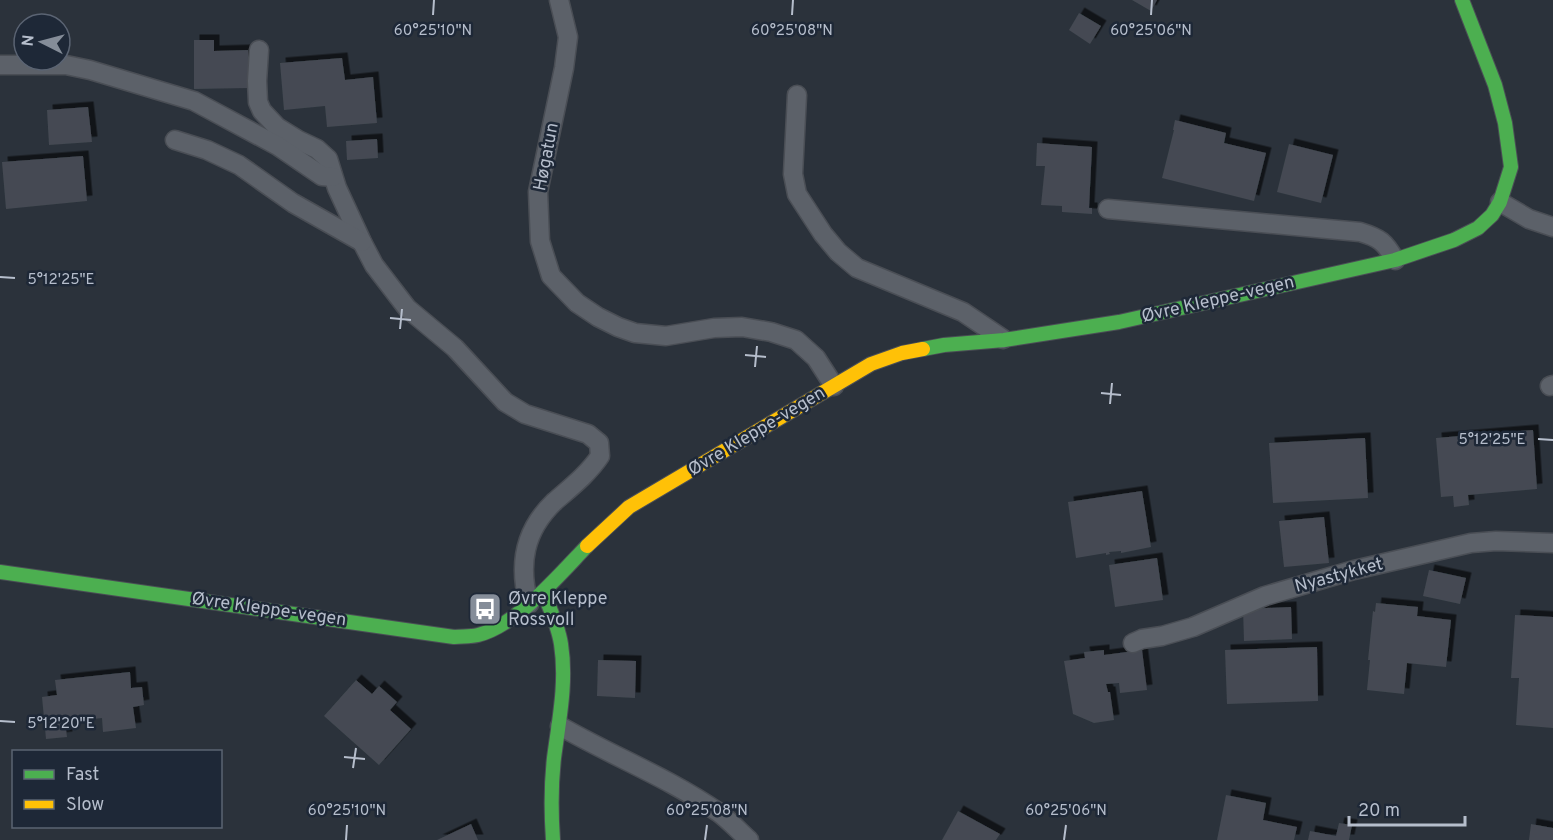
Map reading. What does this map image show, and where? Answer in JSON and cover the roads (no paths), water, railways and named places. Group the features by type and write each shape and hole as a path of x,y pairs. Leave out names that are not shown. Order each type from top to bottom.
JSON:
{"street":[{"name":"Øvre Kleppe-vegen","path":"0,572 454,637 478,635 506,622 536,598 629,507 871,364 902,353 944,345 1004,340 1119,322 1395,260 1454,240 1478,228 1492,215 1500,202 1510,167 1505,123 1495,85 1462,0"},
{"path":"536,598 552,611 560,634 564,679 552,785 553,840"}],"lane":[{"name":"Høgatun","path":"559,0 568,37 564,69 538,192 540,241 551,276 577,303 598,317 635,333 666,336 714,328 742,327 771,332 796,340 816,358 834,386"},
{"path":"259,51 256,81 258,102 262,111 277,127 317,149 328,159 333,177 362,243 379,272 407,308 455,348 505,402 525,414 588,434 599,442 600,456 593,468 552,504 532,531 526,548 524,584 536,598"},
{"path":"0,65 66,65 194,100 278,146 322,176 333,177"},
{"path":"797,95 793,174 797,194 831,243 857,268 963,312 1004,340"},
{"path":"175,140 207,150 239,165 293,203 362,243"},
{"path":"1500,202 1529,219 1553,227"},
{"path":"1108,209 1360,232 1386,243 1395,260"},
{"name":"Nyastykket","path":"1133,643 1193,627 1265,596 1354,570 1459,545 1496,541 1553,543"},
{"path":"560,726 695,798 720,814 749,840"}],"place":[{"name":"Øvre Kleppe Rossvoll","path":"485,609"}]}
